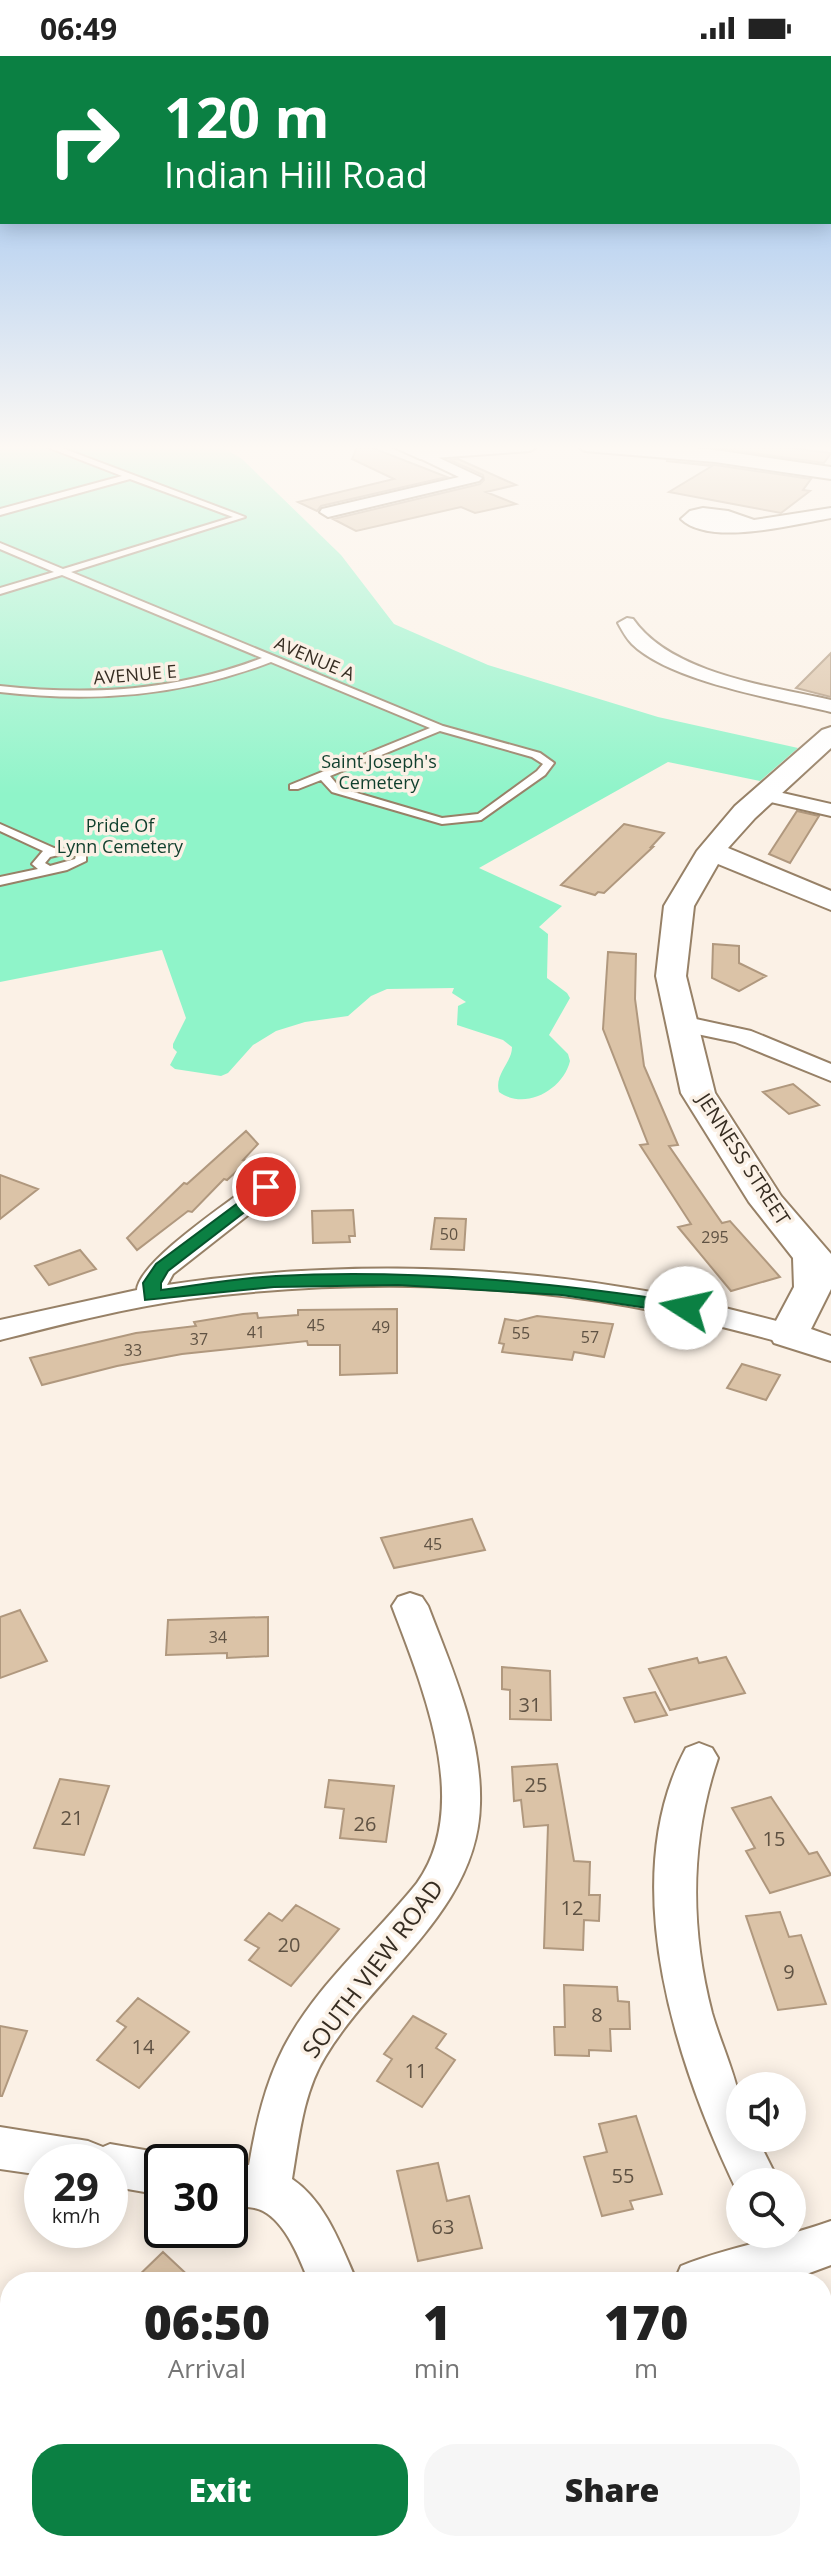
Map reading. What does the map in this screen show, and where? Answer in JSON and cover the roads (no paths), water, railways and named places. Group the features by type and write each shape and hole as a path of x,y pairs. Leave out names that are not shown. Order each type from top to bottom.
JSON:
{"street":[{"path":"627,623 635,639 708,677 831,706"},
{"name":"JENNESS STREET","path":"788,1334 814,1288 815,1266 821,1264 767,1202 698,1093 671,976 679,906 711,851 765,795 831,735"},
{"path":"765,795 831,810"},
{"path":"711,851 831,901"},
{"path":"682,1024 742,1036 831,1073"},
{"path":"151,1296 152,1283 162,1268 266,1187"},
{"path":"0,1330 151,1296 274,1282 398,1279 486,1283 635,1299 686,1308 788,1334 831,1349"},
{"name":"SOUTH VIEW ROAD","path":"249,2187 305,2051 423,1905 445,1872 452,1848 460,1791 454,1732 441,1687 410,1606"},
{"path":"699,1758 685,1790 676,1846 679,1943 702,2054 714,2091 750,2168"},
{"path":"0,2148 24,2152"},
{"path":"249,2187 278,2196 304,2225 328,2272"},
{"path":"726,2272 792,2248"}],"lane":[{"name":"AVENUE A","path":"36,561 439,728 536,755 549,763 541,773 481,817 442,821 336,790 324,776"},
{"path":"0,591 95,561"},
{"name":"AVENUE E","path":"0,689 70,695 160,689 221,677 269,659"},
{"path":"294,787 439,728"},
{"path":"0,827 52,851 82,854 80,861 0,881"},
{"path":"48,870 38,864 41,857 52,851"}],"park label":[{"name":"Saint Joseph's Cemetery","path":"379,771"},
{"name":"Pride Of Lynn Cemetery","path":"120,835"}]}
